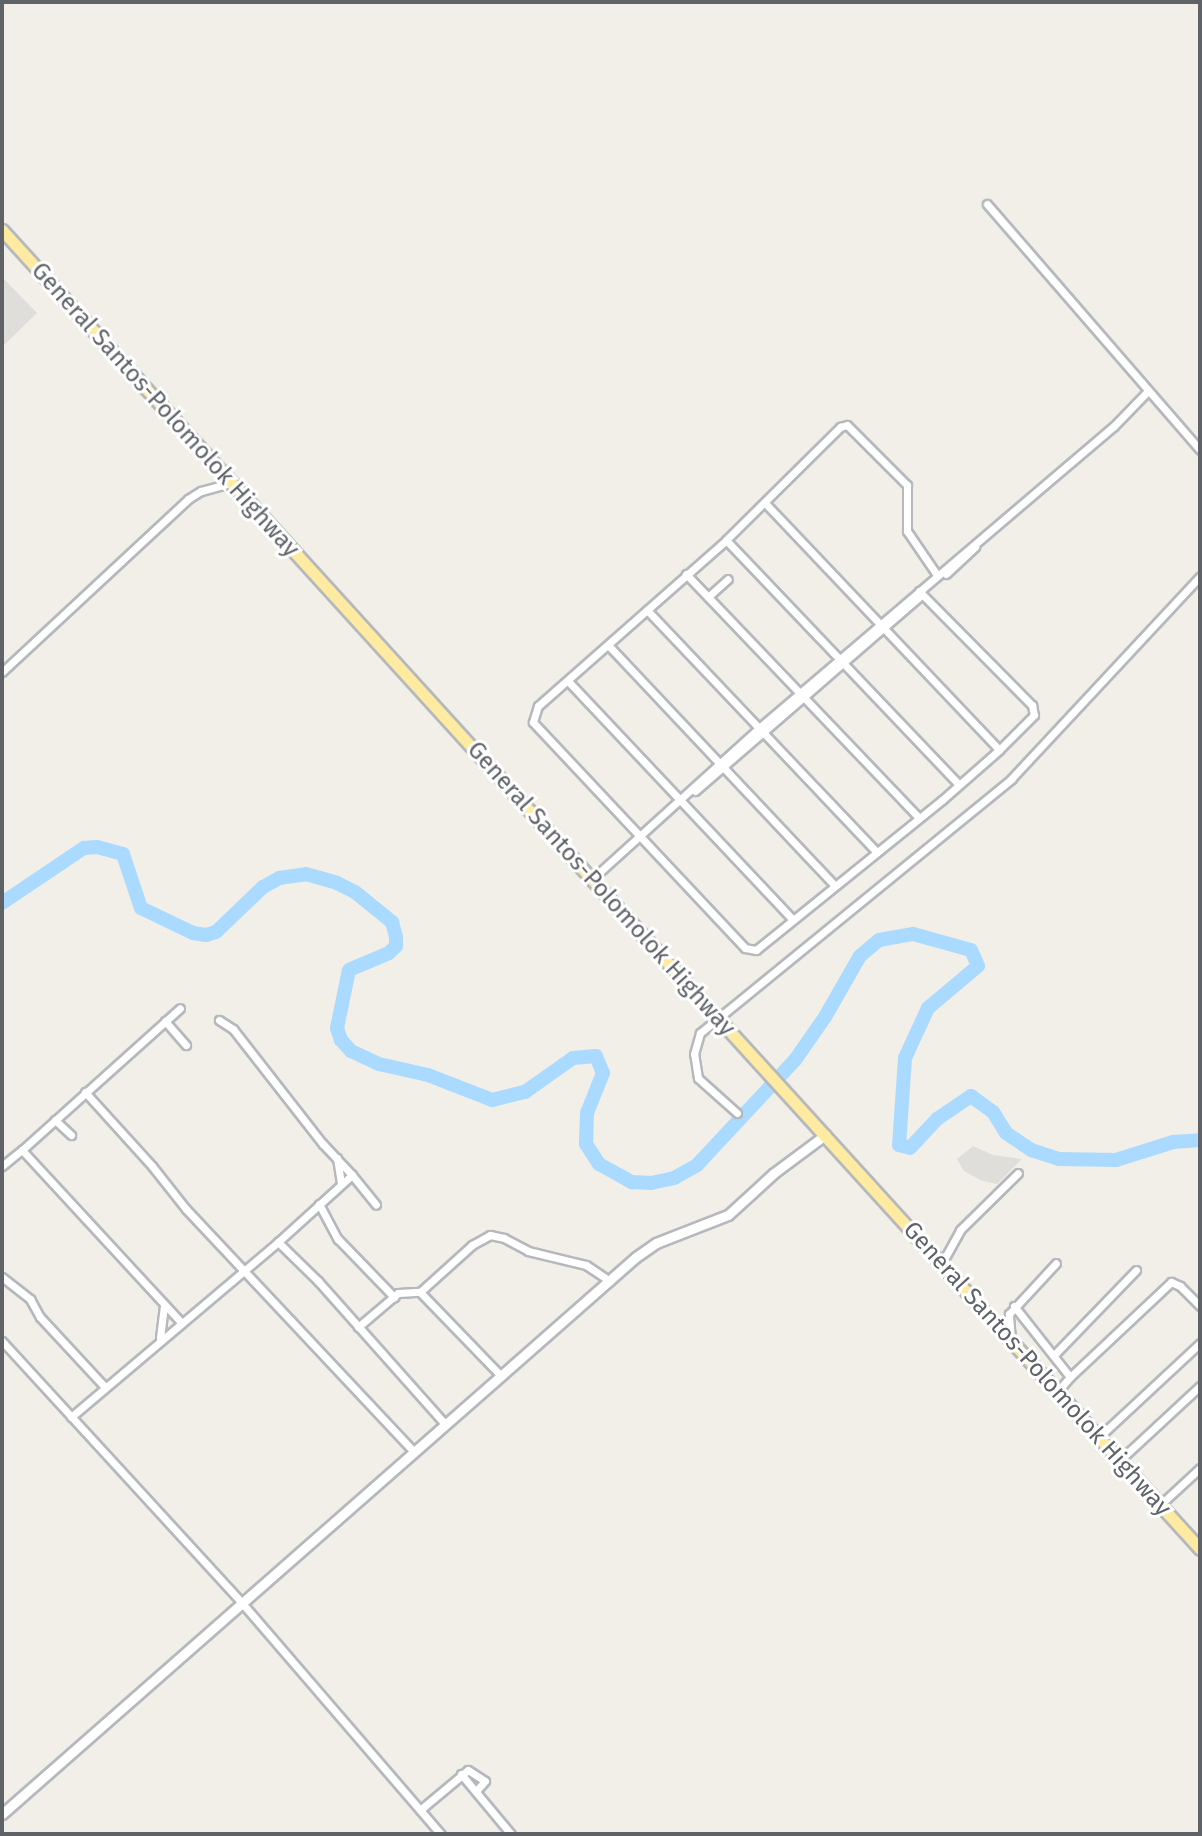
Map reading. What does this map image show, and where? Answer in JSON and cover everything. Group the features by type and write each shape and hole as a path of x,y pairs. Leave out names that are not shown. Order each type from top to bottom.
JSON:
{"highway":[{"name":"General Santos-Polomolok Highway","path":"2,230 1200,1549"}],"street":[{"path":"987,204 1200,450"},
{"path":"920,593 937,575 1079,457 1147,392"},
{"path":"920,593 1034,709 1031,720 959,785 756,950 749,951 535,726 534,711 726,540 840,427 847,425 907,485 907,531 937,575"},
{"path":"2,672 188,499 201,491 231,483"},
{"path":"765,503 999,750"},
{"path":"726,540 959,785"},
{"path":"592,879 963,554"},
{"path":"686,574 919,818"},
{"path":"737,1113 705,1086 695,1068 695,1044 717,1017 1011,779 1200,576"},
{"path":"709,596 728,579"},
{"path":"647,610 877,852"},
{"path":"609,646 834,885"},
{"path":"568,681 792,919"},
{"path":"2,1166 180,1008"},
{"path":"219,1020 233,1029 376,1205"},
{"path":"165,1021 186,1045"},
{"path":"85,1092 186,1209 414,1452"},
{"path":"55,1120 71,1135"},
{"path":"2,1814 445,1424 656,1243 728,1215 774,1173 825,1135"},
{"path":"22,1150 180,1321"},
{"path":"337,1158 341,1183"},
{"path":"942,1263 960,1230 1018,1173"},
{"path":"71,1417 180,1321 278,1242 352,1175"},
{"path":"319,1204 338,1239 394,1297"},
{"path":"358,1327 394,1297 403,1292 420,1292 472,1245 490,1235 504,1238 528,1251 586,1265 610,1281"},
{"path":"278,1242 445,1424"},
{"path":"1011,1339 1009,1314 1056,1263"},
{"path":"1054,1355 1136,1270"},
{"path":"2,1277 30,1299 40,1317 104,1386"},
{"path":"1058,1391 1171,1282 1180,1286 1200,1306"},
{"path":"420,1292 501,1376"},
{"path":"160,1338 164,1304"},
{"path":"1014,1306 1070,1377"},
{"path":"2,1341 242,1603 441,1834"},
{"path":"1099,1437 1200,1343"},
{"path":"1120,1460 1200,1386"},
{"path":"1160,1505 1200,1468"},
{"path":"420,1810 471,1769 485,1784 476,1791"},
{"path":"461,1774 511,1834"}],"shaded area":[{"path":"2,277 37,313 2,347"},
{"path":"973,1146 993,1155 1022,1159 997,1184 980,1180 964,1171 957,1159"}],"waterway":[{"path":"2,903 84,848 97,847 123,854 141,908 193,933 206,935 216,932 263,887 279,878 306,874 337,883 355,892 392,922 396,937 396,946 389,953 349,970 337,1028 341,1040 351,1051 379,1064 428,1075 492,1100 525,1092 573,1058 596,1056 603,1073 587,1113 586,1144 599,1164 632,1182 651,1183 674,1178 697,1165 795,1060 825,1017 860,956 879,940 913,934 971,950 978,966 928,1008 905,1058 899,1145 910,1148 937,1119 971,1096 993,1112 1006,1133 1031,1150 1059,1159 1116,1160 1173,1142 1200,1140"}]}
